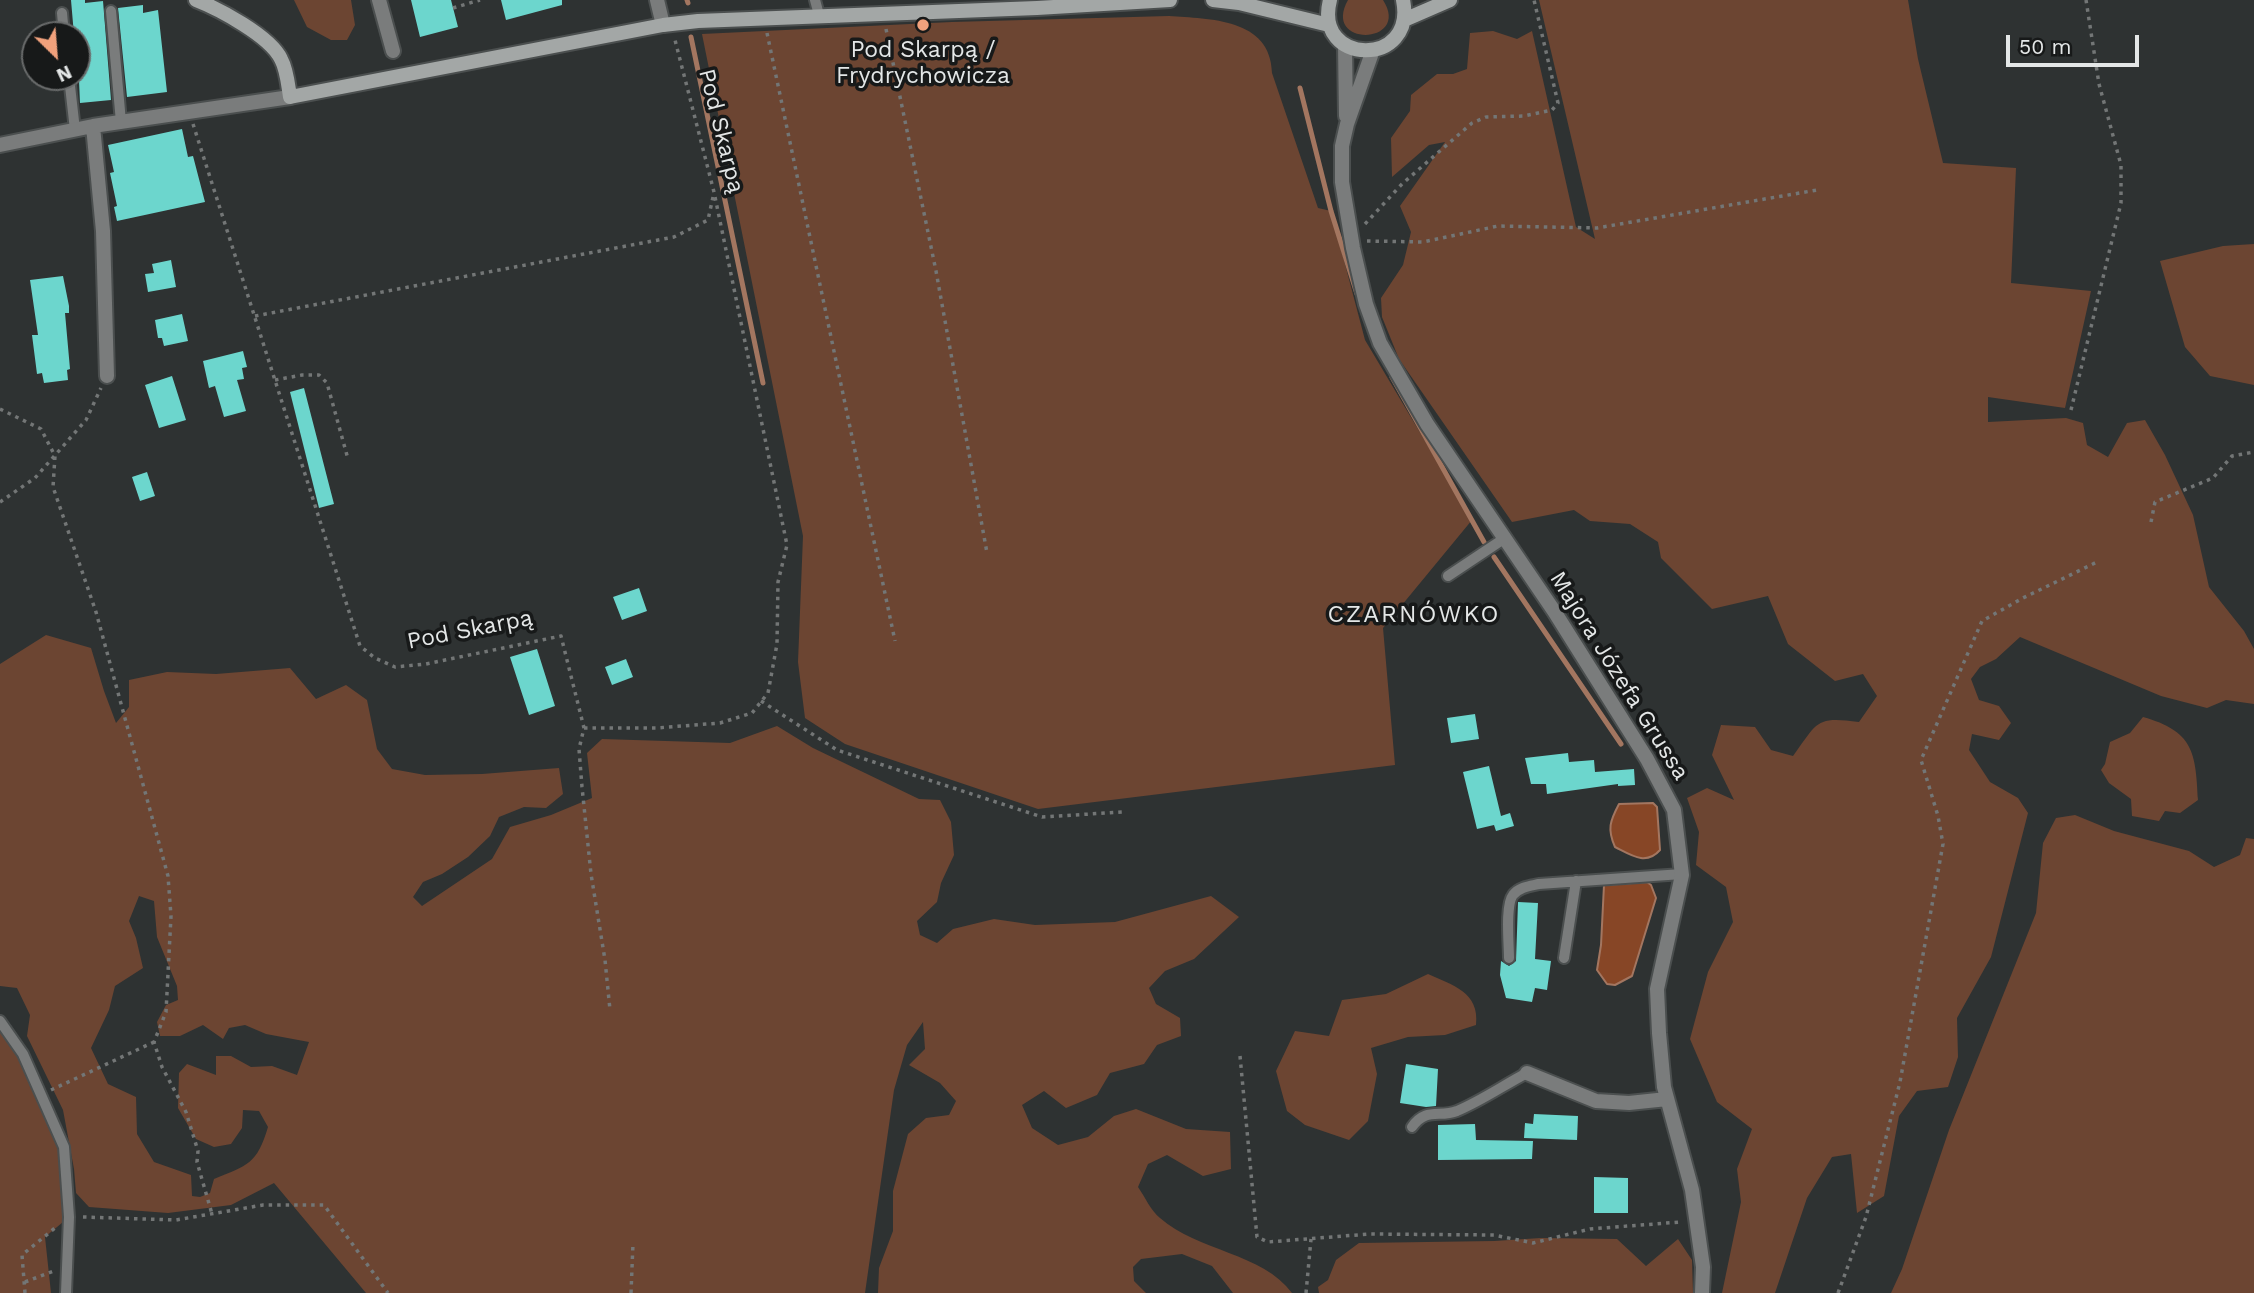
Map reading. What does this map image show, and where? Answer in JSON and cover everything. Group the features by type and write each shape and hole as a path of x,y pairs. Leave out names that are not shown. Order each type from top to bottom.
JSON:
{"street":[{"path":"196,0 233,17 275,51 284,67 290,97"},
{"path":"379,0 393,51"},
{"path":"657,0 667,25"},
{"path":"0,145 93,126 290,97 667,25 1036,4 1170,0"},
{"path":"1213,0 1239,3 1329,24"},
{"path":"1239,3 1277,0"},
{"path":"1330,0 1327,13 1334,35 1345,45 1363,51 1387,45 1396,37 1404,20 1403,0"},
{"path":"1404,20 1450,0"},
{"name":"Majora Józefa Grussa","path":"1345,45 1347,124"},
{"name":"Majora Józefa Grussa","path":"1373,50 1342,146 1342,182 1366,304 1389,362 1427,424 1555,611 1647,759 1674,810 1682,874 1657,989 1660,1047 1667,1099 1692,1190 1703,1267 1702,1293"},
{"path":"93,126 103,231 107,376"},
{"path":"1527,1073 1596,1101 1667,1099"}],"lane":[{"path":"815,0 819,15"},
{"path":"111,11 121,122"},
{"path":"62,13 63,21"},
{"path":"71,91 75,130"},
{"path":"1448,576 1505,538"},
{"path":"1508,958 1509,904 1513,894 1523,887 1682,874"},
{"path":"1564,958 1576,881"},
{"path":"0,1021 23,1054 64,1147 69,1217 66,1293"},
{"path":"1412,1127 1418,1118 1455,1112 1527,1073"}],"path":[{"path":"453,8 480,0"},
{"path":"1352,239 1402,184 1472,123 1486,117 1524,116 1552,110 1558,103 1534,0"},
{"path":"2071,410 2121,204 2121,165 2099,85 2086,0"},
{"path":"883,13 936,271 987,553"},
{"path":"763,18 895,641"},
{"name":"Pod Skarpą","path":"667,25 713,192 787,545 778,582 777,644 768,693 761,701"},
{"name":"Pod Skarpą","path":"190,112 359,646 375,658 395,667 426,664 561,636 584,728"},
{"path":"1352,239 1392,243 1423,242 1498,226 1597,228 1817,190"},
{"path":"254,316 674,237 708,220 713,192"},
{"path":"275,380 319,375 327,383 348,459"},
{"path":"0,502 35,478 86,420 107,376"},
{"path":"1,411 41,429 55,456 53,487 96,612 169,876 171,916 166,1012 154,1042 162,1067 186,1112 212,1214"},
{"path":"2151,522 2155,502 2213,478 2232,456 2254,452"},
{"path":"1838,1293 1866,1216 1900,1082 1943,844 1938,816 1921,760 1982,621 2096,562"},
{"path":"610,1010 605,960 590,874 579,749 584,728 720,723 752,713 761,701 837,750 1042,817 1122,812"},
{"path":"41,1095 154,1042"},
{"path":"1240,1056 1257,1237 1268,1242 1369,1234 1494,1235 1533,1243 1590,1228 1696,1221"},
{"path":"25,1293 22,1255 69,1217 176,1220 263,1205 324,1205 388,1293"},
{"path":"1306,1293 1311,1239"},
{"path":"631,1293 633,1243"},
{"path":"24,1283 46,1273 66,1269"}],"shaded area":[{"path":"294,0 351,0 355,25 347,40 331,40 307,27"},
{"path":"1348,0 1383,0 1389,15 1386,26 1378,32 1366,35 1355,33 1346,27 1343,16"},
{"path":"1539,0 1908,0 1918,59 1943,163 2016,168 2011,283 2091,291 2065,408 1988,397 1988,422 2066,418 2083,423 2087,445 2108,457 2127,423 2145,420 2193,515 2209,587 2244,631 2254,649 2254,704 2226,700 2207,708 2161,696 2020,637 1996,659 1980,667 1971,679 1979,700 1999,706 2011,723 1999,740 1972,734 1969,750 1990,782 2018,798 2028,813 1991,957 1957,1018 1958,1057 1948,1087 1917,1091 1899,1116 1884,1196 1857,1213 1851,1154 1832,1157 1807,1198 1775,1293 1722,1293 1741,1202 1737,1169 1752,1129 1717,1102 1690,1039 1708,972 1733,922 1726,887 1696,865 1699,832 1687,798 1707,788 1734,800 1712,755 1721,725 1755,727 1771,750 1793,756 1819,724 1834,720 1859,722 1877,696 1863,674 1835,681 1788,644 1768,596 1712,609 1661,558 1658,542 1630,524 1590,521 1574,510 1512,522 1399,359 1382,317 1381,298 1403,265 1411,232 1400,206 1445,142 1429,145 1392,177 1391,138 1410,111 1411,95 1437,74 1453,74 1467,69 1470,33 1493,31 1517,39 1532,31 1576,227 1595,239"},
{"path":"1169,16 1202,18 1235,25 1261,41 1269,55 1272,73 1318,208 1331,211 1365,340 1472,520 1383,628 1395,765 1038,809 845,744 805,718 798,662 803,536 702,34 952,22"},
{"path":"2254,244 2254,385 2210,376 2185,347 2160,261 2223,246"},
{"path":"46,635 91,648 116,723 129,707 129,680 167,672 216,674 290,668 316,699 346,685 367,700 377,749 392,769 425,775 559,768 563,794 546,808 524,807 499,817 490,836 468,857 442,874 423,882 413,897 422,906 492,859 510,827 551,815 592,798 587,753 602,739 730,743 777,726 813,748 919,799 940,800 951,822 954,855 941,883 937,902 917,921 920,935 937,943 953,929 994,919 1035,925 1115,922 1211,896 1239,917 1194,959 1165,971 1149,988 1156,1004 1180,1018 1181,1036 1157,1045 1144,1064 1110,1073 1097,1095 1066,1108 1044,1091 1022,1105 1032,1128 1058,1145 1088,1137 1114,1116 1136,1109 1186,1129 1230,1132 1231,1169 1203,1176 1167,1155 1148,1164 1138,1187 1157,1215 1175,1229 1264,1269 1292,1293 1233,1293 1212,1266 1182,1254 1141,1259 1133,1267 1134,1281 1146,1293 878,1293 879,1268 893,1231 893,1191 908,1134 926,1118 949,1115 956,1101 940,1083 909,1065 925,1049 923,1022 907,1045 894,1090 865,1293 366,1293 274,1183 231,1205 168,1213 89,1207 76,1193 63,1110 27,1036 30,1015 17,988 0,986 0,664","holes":["139,896 154,901 157,937 177,986 178,1000 166,1005 157,1022 160,1036 180,1036 203,1025 223,1039 229,1028 245,1025 266,1034 309,1042 297,1075 272,1066 251,1067 231,1056 216,1056 216,1075 187,1064 179,1073 178,1108 196,1139 214,1147 231,1144 242,1128 243,1110 259,1111 268,1127 260,1149 250,1162 214,1179 210,1193 200,1197 192,1196 191,1175 154,1162 137,1134 136,1097 108,1084 91,1048 109,1010 115,986 143,968 129,921"]},
{"path":"2143,717 2172,729 2182,737 2193,756 2196,769 2198,800 2180,813 2165,811 2159,821 2132,816 2131,799 2109,783 2101,770 2110,742 2130,733"},
{"path":"1653,803 1657,807 1660,850 1655,855 1638,858 1615,847 1611,825 1619,804"},
{"path":"2075,815 2114,831 2189,851 2214,867 2240,855 2246,838 2254,839 2254,1293 1891,1293 1902,1269 1949,1130 2036,913 2043,843 2056,818"},
{"path":"1647,882 1656,898 1632,976 1615,985 1607,984 1597,970 1604,885"},
{"path":"1428,974 1455,986 1469,997 1474,1005 1476,1025 1445,1035 1408,1037 1371,1048 1377,1074 1368,1121 1349,1140 1305,1125 1287,1111 1276,1071 1295,1031 1329,1036 1342,1000 1386,994"},
{"path":"0,1021 23,1054 64,1147 69,1217 45,1237 51,1293 0,1293"},
{"path":"1541,1238 1617,1239 1646,1266 1678,1239 1692,1260 1693,1293 1319,1293 1318,1287 1328,1280 1336,1260 1359,1243"}],"building":[{"path":"71,0 85,0 85,3 103,1 111,100 80,103 79,91 91,91 91,21 73,21"},
{"path":"411,0 451,0 458,27 420,37"},
{"path":"501,0 562,0 562,5 506,20"},
{"path":"143,5 143,13 158,10 167,92 127,97 118,8"},
{"path":"182,129 188,157 193,156 205,202 117,221 114,207 117,206 110,173 114,172 108,145"},
{"path":"171,260 176,287 148,292 145,274 154,273 152,264"},
{"path":"63,276 69,306 69,313 65,313 70,369 67,370 68,380 44,383 42,373 37,374 32,335 38,335 30,280"},
{"path":"182,314 188,341 164,346 162,338 158,338 155,320"},
{"path":"243,351 247,367 242,368 244,379 237,380 246,411 224,417 215,386 209,388 203,361"},
{"path":"172,376 186,420 159,428 145,385"},
{"path":"304,388 334,504 319,508 290,392"},
{"path":"147,472 155,496 140,501 132,477"},
{"path":"639,588 647,611 622,620 613,597"},
{"path":"537,649 555,706 529,715 510,657"},
{"path":"626,659 633,677 612,685 605,667"},
{"path":"1475,714 1479,739 1451,743 1447,718"},
{"path":"1568,753 1569,762 1594,760 1595,772 1634,769 1635,785 1618,784 1547,794 1546,784 1531,784 1525,758"},
{"path":"1489,766 1501,816 1510,813 1514,826 1496,831 1494,825 1477,829 1463,772"},
{"path":"1518,902 1538,903 1535,959 1551,961 1547,990 1535,988 1532,1002 1506,998 1500,975 1501,961 1509,966 1516,961"},
{"path":"1406,1064 1438,1069 1436,1106 1400,1103"},
{"path":"1534,1114 1578,1116 1577,1140 1524,1138 1525,1123 1533,1124"},
{"path":"1475,1124 1476,1140 1533,1141 1532,1159 1438,1160 1438,1125"},
{"path":"1594,1177 1628,1178 1628,1213 1594,1213"}],"waterway":[{"path":"691,37 763,383"},
{"path":"1300,88 1331,211 1357,294"},
{"path":"1392,377 1484,542"},
{"path":"1494,557 1621,744"}],"place":[{"name":"Pod Skarpą / Frydrychowicza","path":"923,25"}],"district":[{"name":"CZARNÓWKO","path":"1414,615"}]}
